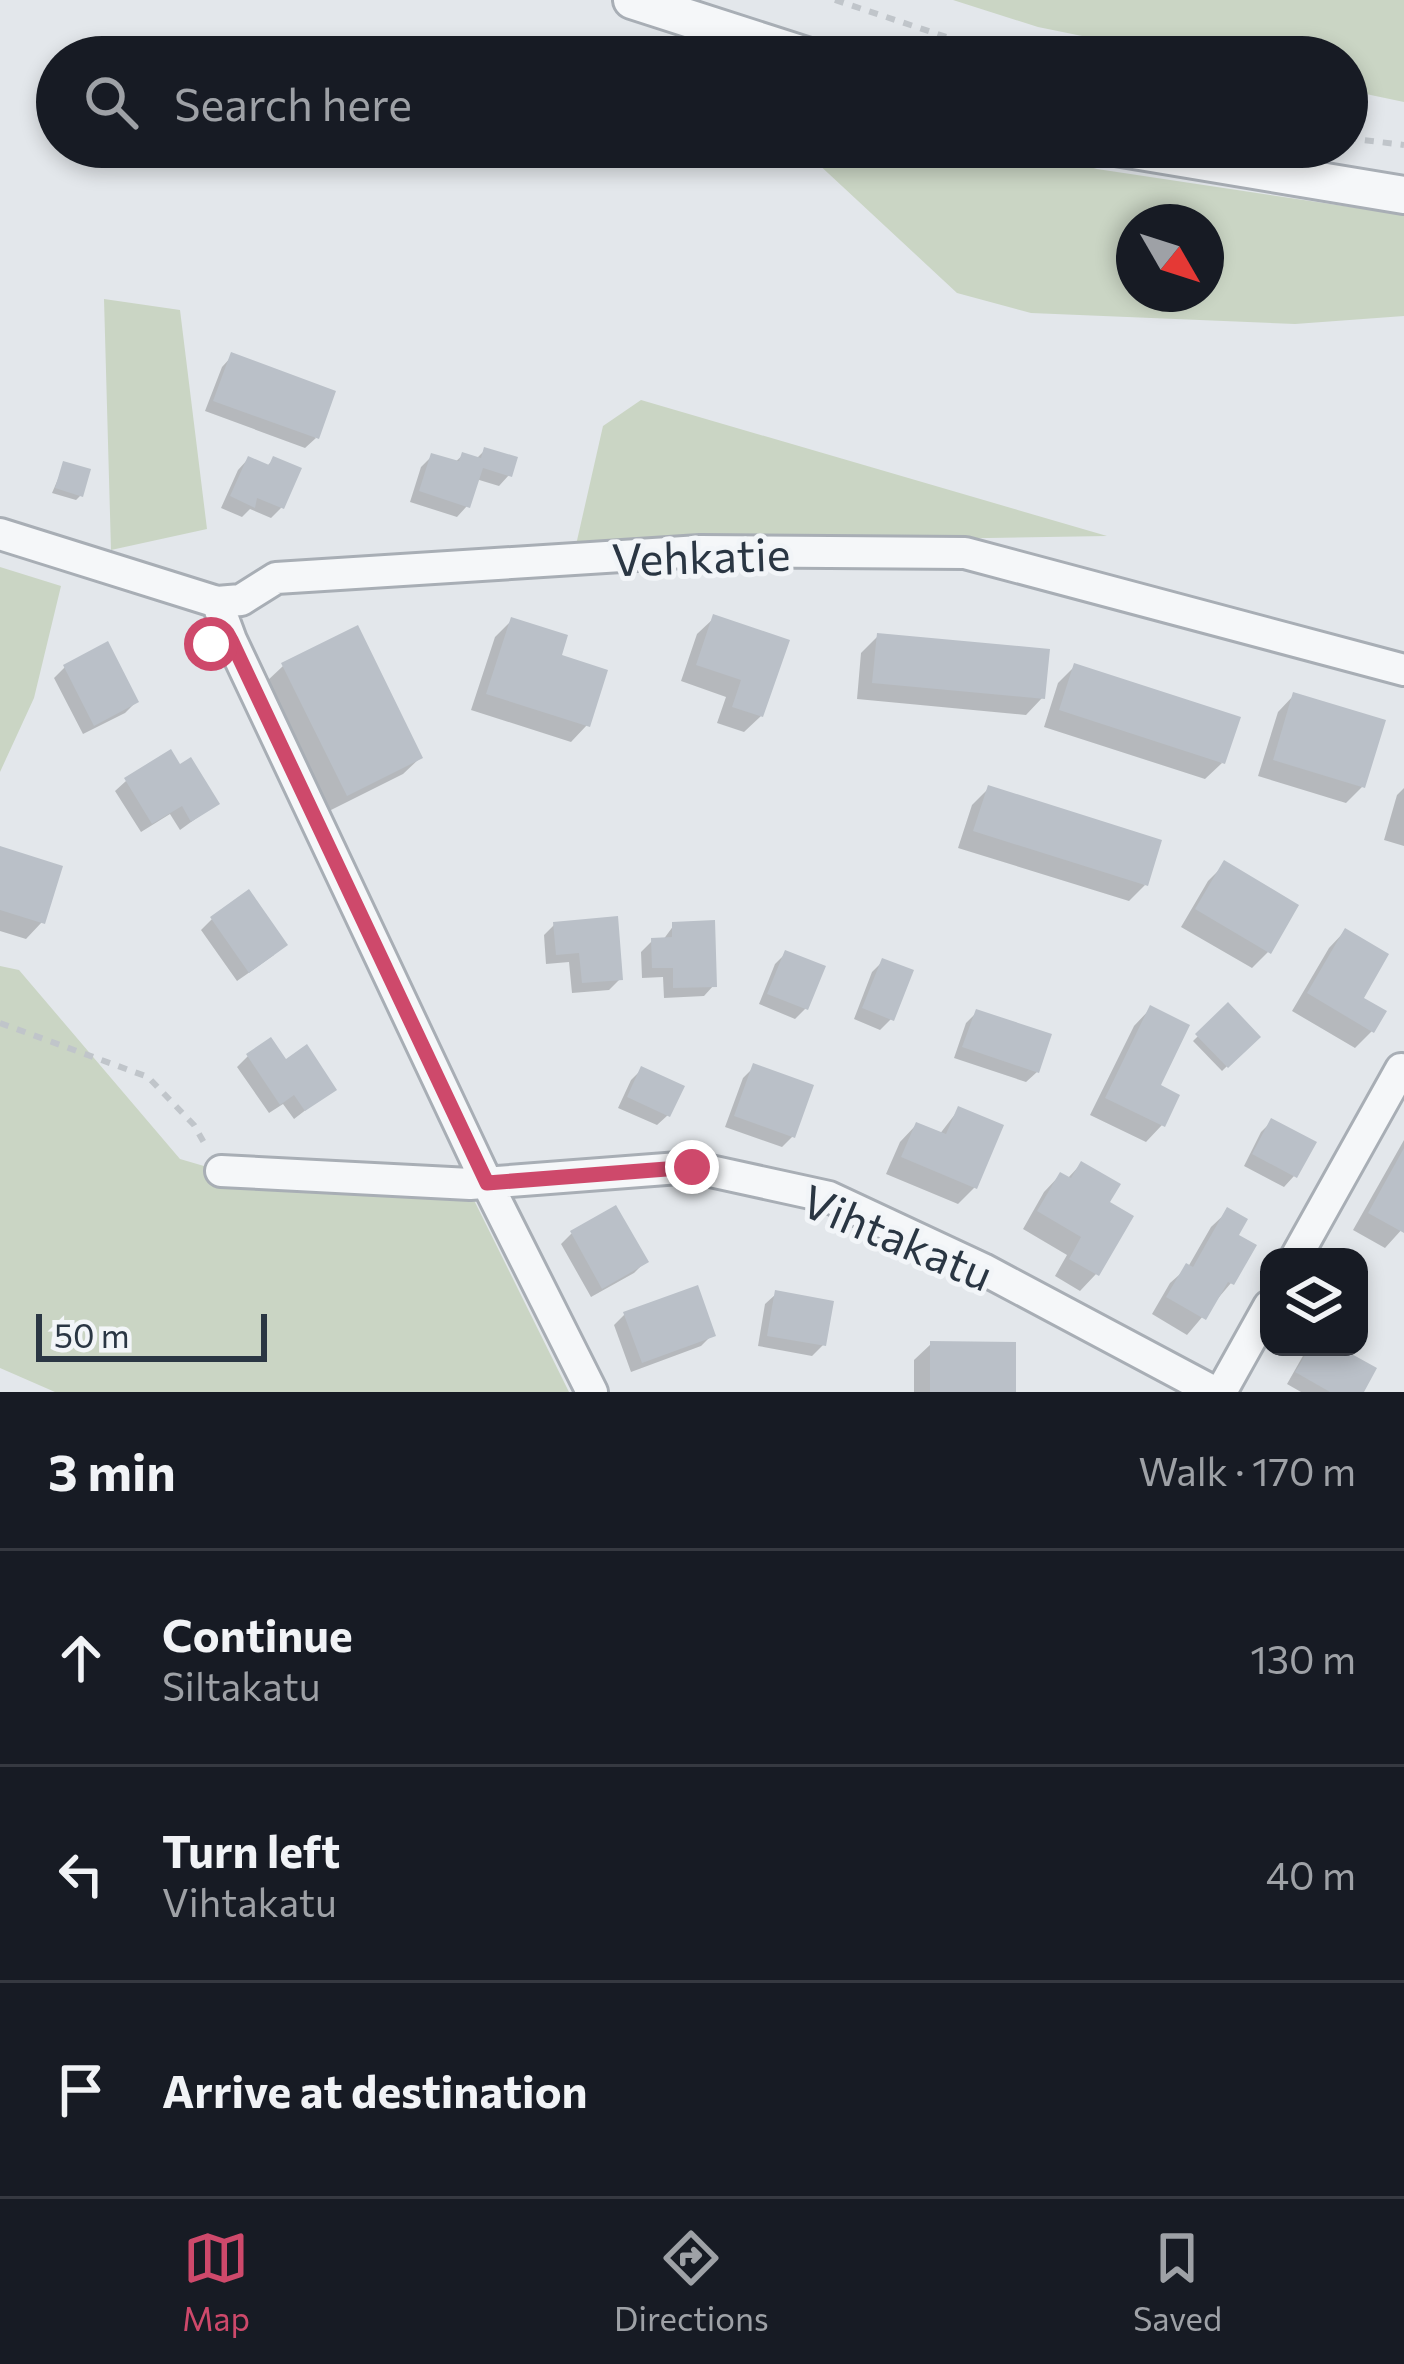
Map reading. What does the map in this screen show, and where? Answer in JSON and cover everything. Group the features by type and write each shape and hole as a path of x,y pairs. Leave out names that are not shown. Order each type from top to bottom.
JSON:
{"street":[{"path":"632,0 744,36"},
{"path":"1242,168 1404,195"},
{"path":"0,534 217,602 487,1183 592,1392"},
{"name":"Vehkatie","path":"217,602 241,600 275,578 700,551 965,553 1404,670"},
{"path":"1301,1248 1401,1069"},
{"name":"Vihtakatu","path":"221,1172 487,1183 692,1167 830,1197 983,1269 1217,1392"},
{"path":"1217,1392 1260,1321"}],"path":[{"path":"835,0 944,36"},
{"path":"1368,141 1404,145"},
{"path":"0,1023 148,1077 194,1125 221,1172"}],"green space":[{"path":"953,0 1404,0 1404,102 1368,94 1368,36 1082,36"},
{"path":"823,168 1094,168 1404,215 1404,316 1295,324 1031,313 957,293"},
{"path":"104,299 180,310 207,529 111,550"},
{"path":"641,400 1107,536 576,545 603,426"},
{"path":"0,567 61,586 34,698 0,772"},
{"path":"0,966 19,970 180,1159 221,1171 467,1186 569,1392 55,1392 0,1368"}],"building":[{"path":"231,352 336,391 319,439 213,401"},
{"path":"484,447 518,457 512,477 483,468 470,508 419,491 431,453 459,461 462,452 481,458"},
{"path":"248,456 269,465 273,456 302,468 284,509 257,498 255,508 230,496"},
{"path":"63,461 91,469 83,497 55,488"},
{"path":"713,614 790,640 763,717 732,707 741,680 696,665"},
{"path":"511,617 568,635 562,655 608,670 590,727 486,694"},
{"path":"358,625 423,758 347,796 281,663"},
{"path":"877,633 1050,649 1045,699 872,683"},
{"path":"108,641 139,702 94,726 63,665"},
{"path":"1074,663 1241,717 1225,764 1059,710"},
{"path":"1293,692 1386,720 1365,788 1273,760"},
{"path":"171,749 180,764 191,757 220,804 191,822 182,806 152,824 124,778"},
{"path":"988,785 1162,840 1148,886 973,831"},
{"path":"0,846 63,866 45,924 0,910"},
{"path":"1224,860 1299,905 1271,954 1195,909"},
{"path":"249,889 288,945 249,973 210,917"},
{"path":"618,916 623,980 582,983 579,953 556,955 553,922"},
{"path":"715,920 717,987 673,988 673,968 652,968 651,938 672,937 672,922"},
{"path":"1345,928 1389,954 1364,998 1387,1011 1374,1033 1307,993"},
{"path":"785,950 826,966 808,1010 767,994"},
{"path":"882,958 914,970 894,1021 862,1008"},
{"path":"1228,1002 1261,1037 1228,1068 1195,1034"},
{"path":"1150,1005 1190,1025 1161,1085 1180,1095 1165,1127 1105,1098"},
{"path":"976,1009 1052,1034 1039,1073 962,1047"},
{"path":"271,1037 286,1059 307,1044 337,1090 305,1111 294,1095 280,1105 246,1054"},
{"path":"753,1063 814,1085 795,1138 734,1116"},
{"path":"641,1066 685,1086 670,1117 627,1097"},
{"path":"958,1106 1004,1125 977,1189 901,1157 916,1122 946,1134"},
{"path":"1271,1118 1317,1142 1297,1178 1252,1154"},
{"path":"1404,1148 1404,1233 1368,1213"},
{"path":"1081,1161 1121,1184 1110,1202 1134,1216 1099,1276 1069,1259 1081,1237 1037,1211 1060,1172 1071,1178"},
{"path":"616,1205 649,1262 602,1289 570,1231"},
{"path":"1227,1207 1248,1219 1239,1235 1257,1245 1206,1320 1166,1297 1186,1263 1193,1267"},
{"path":"698,1285 716,1336 642,1363 623,1312"},
{"path":"775,1290 834,1301 826,1346 767,1336"},
{"path":"930,1341 1016,1342 1016,1392 930,1392"},
{"path":"1305,1356 1355,1356 1377,1368 1364,1392 1330,1392 1295,1372"}],"route":[{"path":"211,644 231,640 487,1183 692,1167"}]}
